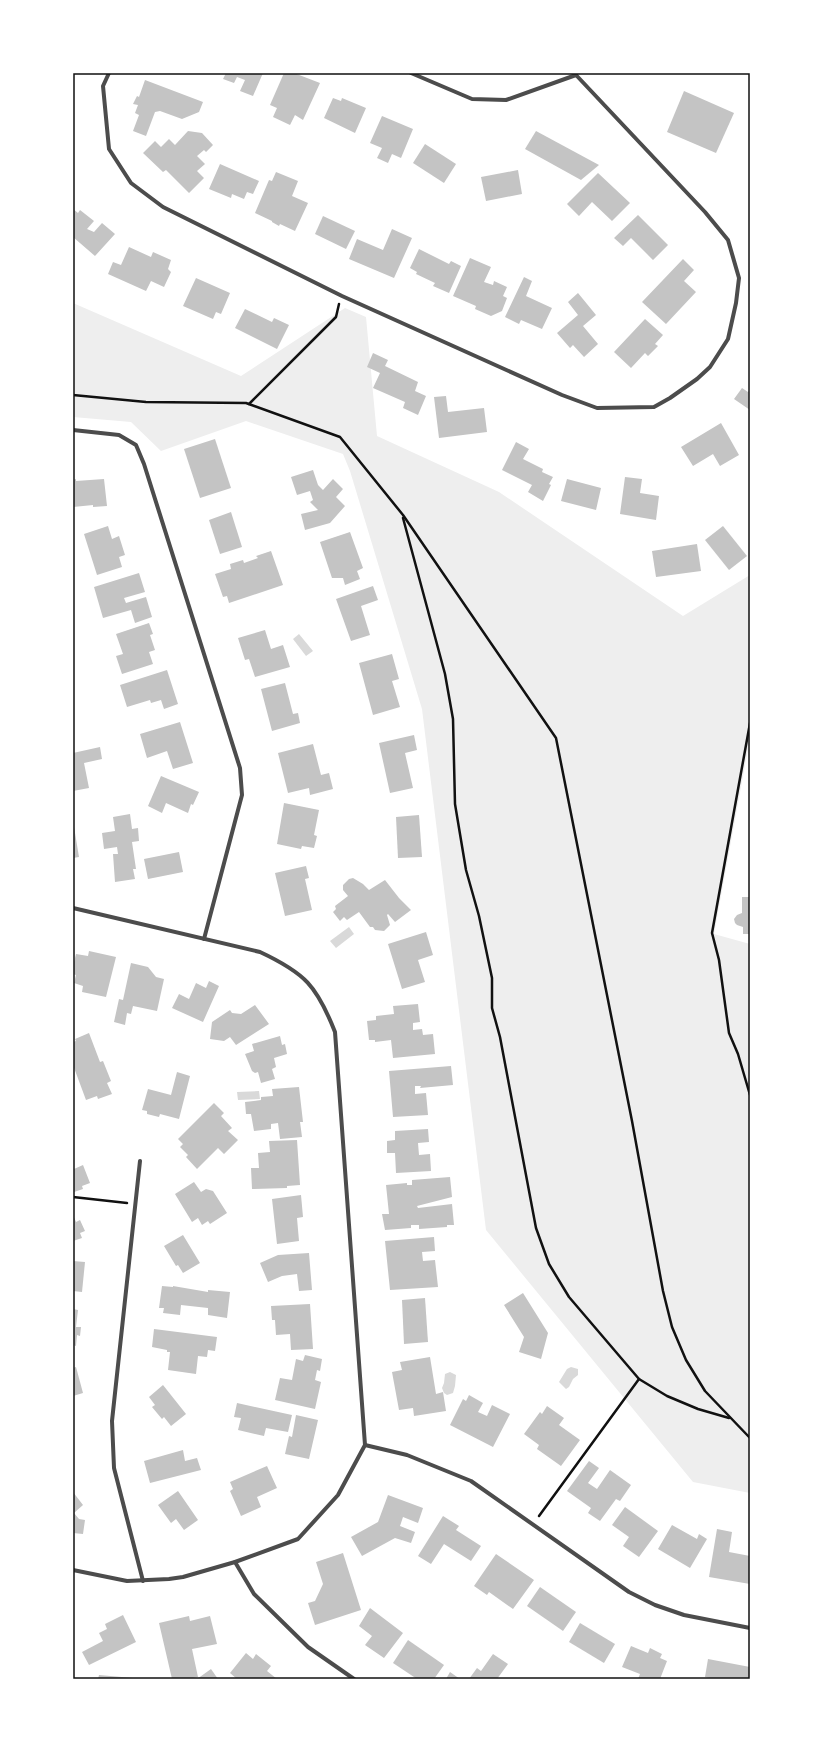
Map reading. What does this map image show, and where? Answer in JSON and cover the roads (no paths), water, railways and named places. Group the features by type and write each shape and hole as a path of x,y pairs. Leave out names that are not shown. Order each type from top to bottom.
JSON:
{"street":[{"path":"109,73 103,86 109,149 131,183 163,207 342,296 562,395 597,408 654,407 697,379 714,361 728,339 732,327 739,278 728,240 705,212 576,74 506,100 472,99 411,73"},
{"path":"73,430 119,435 136,445 144,464 240,768 242,795 204,938"},
{"path":"73,908 260,952 287,964 307,980 325,1006 335,1032 365,1445 338,1495 298,1539 236,1562 183,1577 143,1581 114,1579 73,1570"},
{"path":"140,1161 112,1421 114,1468 143,1581"},
{"path":"365,1445 407,1455 471,1481 630,1592 655,1605 684,1615 750,1628"},
{"path":"236,1562 254,1594 308,1647 354,1679"}]}
